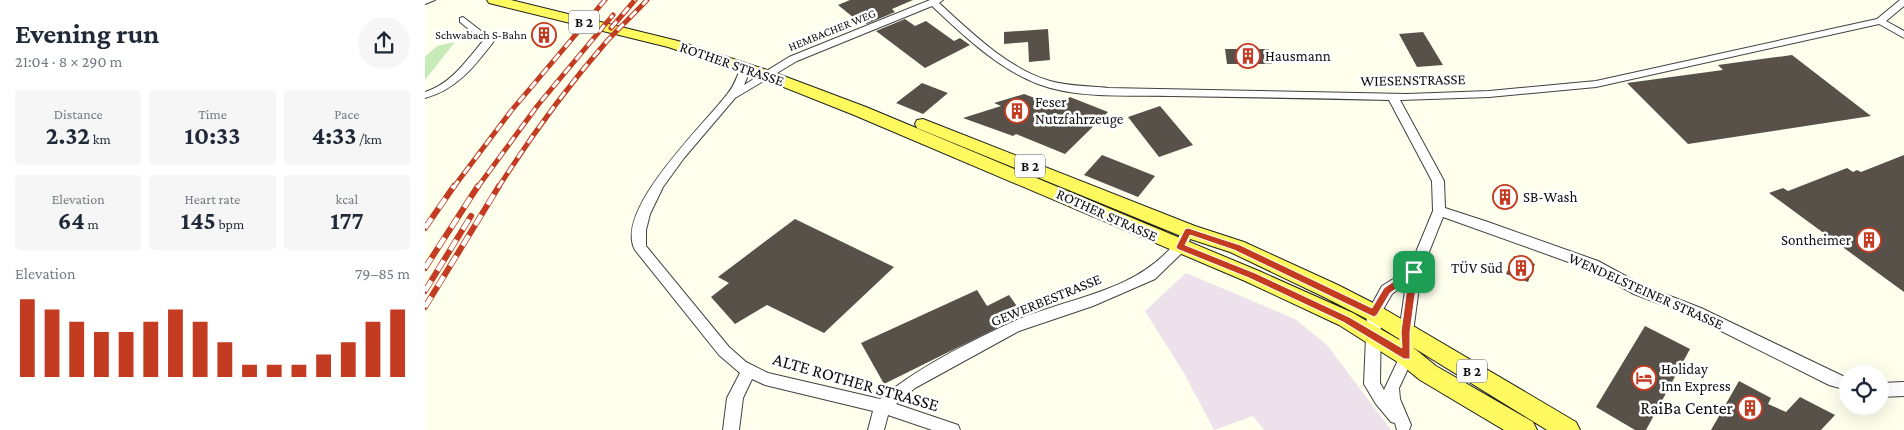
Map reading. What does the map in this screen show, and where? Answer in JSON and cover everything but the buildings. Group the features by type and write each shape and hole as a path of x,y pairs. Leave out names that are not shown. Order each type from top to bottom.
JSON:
{"main road":[{"name":"ROTHER STRASSE","path":"494,0 673,44 746,68 772,71"},
{"name":"ROTHER STRASSE","path":"539,0 599,13 689,38 772,71 860,111 1184,239 1252,276 1346,319 1374,338 1407,356 1428,373 1525,430"},
{"name":"ROTHER STRASSE","path":"1184,239 1237,247 1374,313 1568,430"}],"street":[{"path":"425,1 429,0"},
{"name":"HEMBACHER WEG","path":"772,71 793,59 935,1"},
{"name":"WIESENSTRASSE","path":"935,1 961,28 1015,68 1042,82 1069,88 1108,91 1393,97 1489,94 1596,84 1880,21 1904,1"},
{"path":"425,95 438,93 457,78 489,41 463,20"},
{"path":"1880,21 1904,35"},
{"name":"ALTE ROTHER STRASSE","path":"746,68 744,76 728,101 692,141 653,194 640,227 640,247 724,351 741,366 765,379 882,406 952,430"},
{"name":"ALTE ROTHER STRASSE","path":"728,101 772,71"},
{"path":"1393,97 1438,181 1439,211 1414,272 1406,332 1407,356 1391,388 1392,399 1405,428"},
{"name":"WENDELSTEINER STRASSE","path":"1439,211 1484,225 1593,265 1639,290 1696,312 1839,382"},
{"name":"GEWERBESTRASSE","path":"882,406 910,383 1014,327 1088,302 1150,275 1184,239"},
{"path":"1405,428 1381,399 1372,384 1374,313 1387,290 1414,272"},
{"name":"ALTE ROTHER STRASSE","path":"731,430 735,398 749,370"},
{"path":"1889,390 1904,389"},
{"path":"876,430 882,406"}],"shaded area":[{"path":"1186,273 1295,319 1327,345 1391,430 1264,430 1253,416 1214,430 1185,375 1145,311"}],"green space":[{"path":"455,42 425,80 425,57 437,46"}],"railway":[{"path":"453,188 511,111 605,0"},
{"path":"611,28 635,0"},
{"path":"498,188 536,131 578,76 607,41 647,0"},
{"path":"477,188 538,105 613,15"},
{"path":"425,228 454,186"},
{"path":"425,268 478,186"},
{"path":"425,307 499,186"},
{"path":"425,291 471,216"}],"place":[{"name":"Schwabach S-Bahn","path":"544,35"},
{"name":"Hausmann","path":"1248,56"},
{"name":"Feser Nutzfahrzeuge","path":"1017,111"},
{"name":"SB-Wash","path":"1505,197"},
{"name":"Sontheimer","path":"1869,240"},
{"name":"TÜV Süd","path":"1521,268"},
{"name":"Holiday Inn Express","path":"1644,378"},
{"name":"RaiBa Center","path":"1750,408"}],"route":[{"path":"1188,231 1237,247 1374,313 1387,290 1414,272 1406,332 1407,356 1374,338 1346,319 1252,276 1180,247 1188,231"}]}
